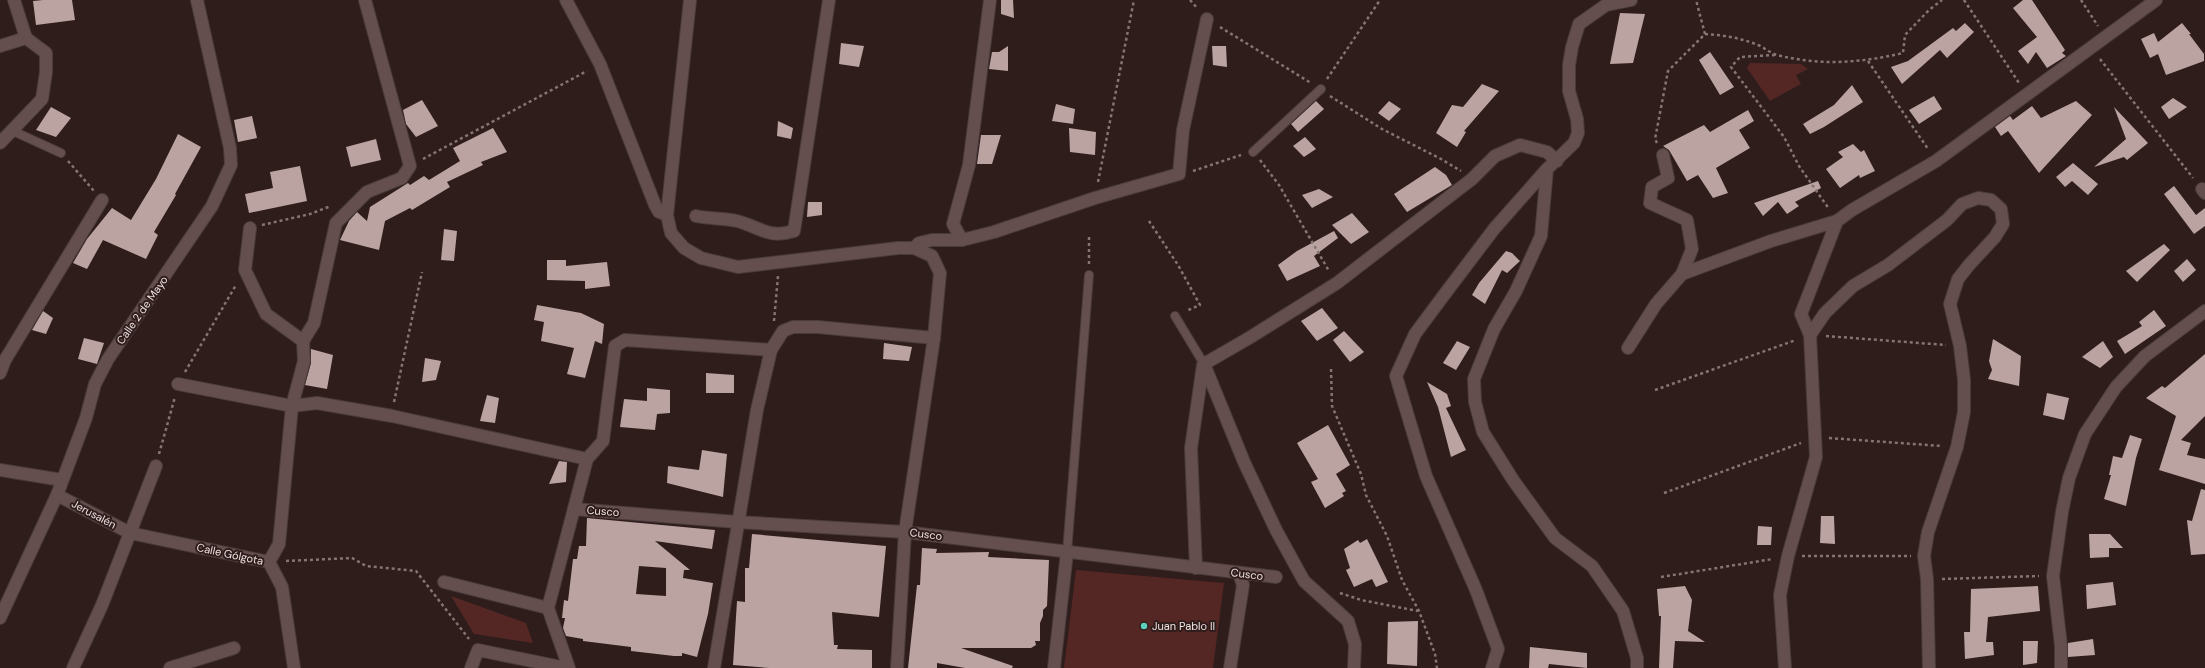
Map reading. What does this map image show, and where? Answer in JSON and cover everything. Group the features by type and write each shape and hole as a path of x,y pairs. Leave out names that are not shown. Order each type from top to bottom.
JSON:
{"street":[{"path":"0,142 13,131 42,99 46,72 46,53 26,38 14,0"},
{"name":"Calle 2 de Mayo","path":"0,618 58,494 86,418 95,384 108,359 212,206 231,165 230,148 197,0"},
{"path":"269,562 279,544 292,406 304,361 303,341 314,323 336,223 367,192 402,178 410,166 365,0"},
{"path":"566,0 600,64 659,212 668,215"},
{"path":"690,0 668,215 671,233 684,248 701,258 738,267 898,248 914,248 932,256 940,273 934,338 906,532 897,668"},
{"path":"696,216 737,221 762,232 784,234 794,231 829,0"},
{"path":"962,240 953,224 969,165 990,0"},
{"path":"1492,668 1498,649 1476,590 1426,476 1396,376 1415,334 1494,229 1547,169 1574,143 1578,133 1577,119 1570,91 1569,65 1572,46 1579,24 1606,5 1631,0"},
{"path":"1682,274 1771,241 1837,220 1936,161 2156,0"},
{"path":"914,248 919,243 932,240 962,240 994,232 1095,198 1179,174 1183,130 1207,19"},
{"path":"0,46 26,38"},
{"path":"1204,364 1249,338 1337,283 1472,179 1495,156 1520,145 1547,152 1557,161"},
{"path":"1628,348 1656,304 1682,274 1692,249 1687,220 1650,203 1652,188 1668,178 1663,155"},
{"path":"1547,169 1541,236 1516,291 1494,329 1474,379 1475,402 1483,432 1513,480 1555,538 1592,566 1623,611 1637,658 1637,668"},
{"path":"1810,335 1825,314 1853,286 1894,261 1947,220 1962,204 1978,198 1991,200 2001,209 2003,224 1995,237 1958,279 1950,304 1962,366 1964,412 1957,447 1928,532 1924,556 1927,579 1929,668"},
{"path":"0,373 5,360 102,200"},
{"path":"1785,668 1780,594 1788,556 1816,457 1810,335 1801,314 1837,220"},
{"path":"250,228 245,270 266,314 303,341"},
{"path":"2061,668 2061,646 2053,576 2062,512 2069,478 2085,434 2116,388 2144,356 2205,311"},
{"path":"714,668 737,522 757,410 771,350 782,331 793,327 818,327 934,338"},
{"path":"471,668 478,650 568,668 548,608 587,459 603,441 615,346 625,340 771,350"},
{"path":"1196,568 1191,448 1204,364"},
{"path":"1204,364 1244,462 1276,530 1304,581 1348,621 1355,644 1354,668"},
{"path":"178,384 292,406 317,403 392,416 587,459"},
{"path":"73,668 102,605 156,466"},
{"path":"0,470 62,480"},
{"name":"Jerusalén","path":"58,494 130,533"},
{"name":"Cusco","path":"574,509 737,522 906,532 1276,577"},
{"name":"Calle Gólgota","path":"130,533 269,562 282,588 294,668"},
{"path":"1054,668 1067,552"},
{"path":"1230,668 1243,585 1239,573"},
{"path":"444,582 548,608"},
{"path":"170,668 234,648"}],"lane":[{"path":"1253,152 1321,90"},
{"path":"13,131 61,153"},
{"path":"1067,552 1089,275"},
{"path":"1175,316 1204,364"}],"path":[{"path":"1095,198 1134,0"},
{"path":"1321,90 1339,58 1365,24 1380,0"},
{"path":"1696,0 1705,34"},
{"path":"1837,220 1799,166 1784,137 1731,67 1740,57 1775,55 1829,63 1868,61 1904,53 1905,35 1929,10 1942,0"},
{"path":"1964,0 2026,94"},
{"path":"2081,0 2105,36"},
{"path":"1663,155 1655,140 1668,71 1705,34 1726,35 1759,45 1775,55"},
{"path":"2091,48 2204,191"},
{"path":"1868,61 1936,161"},
{"path":"410,166 600,64"},
{"path":"1179,174 1253,152 1279,185 1313,247 1337,283"},
{"path":"61,153 102,200"},
{"path":"250,228 310,214 338,203"},
{"path":"1149,221 1178,265 1200,305 1175,316"},
{"path":"1089,236 1089,275"},
{"path":"771,350 780,262"},
{"path":"156,466 178,384 245,270"},
{"path":"392,416 422,272"},
{"path":"1331,369 1332,406 1361,474 1366,495 1387,536 1402,580 1419,611 1435,654 1436,668"},
{"path":"269,562 352,558 366,566 416,571 478,650"},
{"path":"1927,579 2053,576"},
{"path":"1332,591 1361,600 1419,611"}],"shaded area":[{"path":"1750,63 1801,64 1808,69 1796,75 1801,84 1770,101 1747,68"},
{"name":"Juan Pablo II","path":"1076,570 1224,583 1213,668 1064,668"},
{"path":"451,596 526,623 533,643 474,634"}],"building":[{"path":"72,0 75,20 36,25 33,1"},
{"path":"1001,0 1013,0 1014,18 1001,14"},
{"path":"2023,0 2032,0 2065,50 2062,53 2066,56 2047,68 2036,52 2028,64 2018,51 2037,37 2013,8"},
{"path":"1620,13 1645,14 1633,63 1610,64"},
{"path":"1965,23 1974,32 1947,58 1940,50 1902,84 1891,67 1908,61 1953,28 1956,31"},
{"path":"2182,23 2204,54 2204,61 2166,75 2158,54 2150,58 2141,39 2154,33 2158,42"},
{"path":"841,43 864,46 859,67 839,64"},
{"path":"1008,46 1008,71 989,69 992,52 999,52"},
{"path":"1212,46 1226,46 1227,67 1213,65"},
{"path":"1710,52 1734,87 1720,95 1699,60"},
{"path":"1482,84 1499,91 1464,131 1466,132 1457,147 1436,133 1452,105 1463,107"},
{"path":"1852,85 1863,102 1824,127 1810,134 1803,124 1834,105"},
{"path":"1934,96 1942,109 1919,124 1909,110"},
{"path":"2173,98 2187,107 2169,119 2161,107"},
{"path":"422,100 438,126 416,137 406,124 403,110"},
{"path":"1316,101 1324,109 1298,132 1291,124"},
{"path":"1389,101 1401,109 1389,121 1378,113"},
{"path":"2076,101 2092,115 2039,173 2008,131 2001,136 1995,127 2010,116 2013,120 2032,106 2041,118"},
{"path":"1056,104 1075,109 1073,124 1052,121"},
{"path":"51,107 71,118 56,137 36,130"},
{"path":"2114,107 2148,143 2127,160 2124,157 2094,167 2126,139"},
{"path":"1748,110 1754,121 1739,130 1750,148 1716,168 1728,193 1713,198 1698,175 1687,181 1669,150 1663,146 1704,125 1710,132"},
{"path":"252,116 257,138 238,142 234,120"},
{"path":"778,121 793,128 791,139 777,136"},
{"path":"493,128 507,152 481,162 483,165 447,182 450,187 412,210 410,208 385,221 379,250 340,240 349,221 357,212 367,221 370,207 408,183 410,185 424,176 429,180 460,161 453,148"},
{"path":"1069,128 1096,132 1095,155 1070,152"},
{"path":"178,134 201,147 175,194 176,195 154,232 158,235 146,259 103,240 87,269 73,263 87,239 112,208 131,220 156,179"},
{"path":"981,135 1001,135 992,164 977,164"},
{"path":"1305,137 1316,149 1304,157 1293,146"},
{"path":"376,139 381,160 351,167 346,147"},
{"path":"1853,144 1861,152 1864,150 1875,171 1860,178 1859,175 1840,188 1826,169 1843,157 1838,152"},
{"path":"2073,163 2098,184 2088,195 2072,181 2065,187 2056,177"},
{"path":"300,166 307,201 249,213 245,194 273,188 270,172"},
{"path":"1435,167 1446,175 1452,185 1407,212 1394,194"},
{"path":"1818,181 1821,188 1795,202 1799,206 1787,214 1778,202 1763,216 1754,203"},
{"path":"2174,186 2196,215 2205,208 2205,226 2194,234 2164,194"},
{"path":"1319,189 1333,197 1312,208 1302,195"},
{"path":"808,202 822,202 822,215 807,217"},
{"path":"1352,213 1369,232 1351,244 1332,225"},
{"path":"444,229 457,231 454,261 441,260"},
{"path":"1334,231 1338,238 1314,256 1320,266 1287,281 1278,265 1297,251"},
{"path":"2164,244 2170,250 2137,282 2126,271"},
{"path":"1506,251 1512,253 1520,261 1507,273 1502,270 1485,304 1472,295 1479,283"},
{"path":"2187,259 2196,270 2183,282 2174,271"},
{"path":"547,260 566,260 566,266 607,262 610,286 585,289 585,281 547,280"},
{"path":"537,305 581,313 604,324 602,344 595,341 585,378 567,374 574,348 541,341 544,322 534,320"},
{"path":"1322,308 1338,328 1317,341 1301,321"},
{"path":"2154,310 2166,326 2125,354 2117,341 2142,326 2139,322"},
{"path":"43,311 53,318 46,334 32,330"},
{"path":"1344,331 1364,352 1350,362 1333,340"},
{"path":"84,338 104,343 97,364 78,359"},
{"path":"1993,339 2021,356 2019,386 1988,379 1992,370 1989,361"},
{"path":"1457,341 1470,347 1456,370 1443,363"},
{"path":"2103,341 2113,357 2100,368 2082,357"},
{"path":"884,343 912,347 909,361 883,359"},
{"path":"311,349 333,355 327,389 305,385 311,363"},
{"path":"2205,354 2205,416 2181,440 2191,443 2187,455 2205,459 2205,484 2159,470 2176,416 2146,398 2162,386 2165,388"},
{"path":"425,358 441,361 436,380 422,382"},
{"path":"706,373 734,375 734,393 706,393"},
{"path":"1427,382 1447,394 1451,406 1446,408 1466,450 1451,457 1438,407"},
{"path":"647,388 670,390 670,413 657,414 655,430 620,427 624,399 647,401"},
{"path":"2047,393 2069,398 2064,420 2043,415"},
{"path":"487,395 499,398 495,423 480,421"},
{"path":"1328,425 1350,465 1336,474 1346,491 1342,493 1344,496 1325,508 1311,482 1318,479 1297,443"},
{"path":"2130,435 2142,439 2136,458 2126,506 2104,499 2111,475 2109,475 2113,456 2122,458"},
{"path":"702,450 727,454 723,497 667,483 668,466 699,470"},
{"path":"559,461 567,462 566,482 549,484"},
{"path":"2201,489 2205,490 2205,554 2191,555 2187,520 2192,521"},
{"path":"1821,516 1834,516 1835,544 1820,543"},
{"path":"587,518 715,530 712,549 655,541 690,570 684,570 683,578 713,583 708,614 697,657 682,653 682,656 674,656 631,651 631,647 583,641 583,639 566,636 563,628 565,618 562,618 564,600 568,601 573,559 577,559 579,546 586,546","holes":["639,566 666,568 666,596 636,594"]},
{"path":"1758,526 1772,527 1771,545 1757,545"},
{"path":"752,534 886,546 879,617 832,612 834,645 838,645 837,649 872,650 872,668 769,668 733,665 737,601 745,602 745,568 749,568"},
{"path":"2089,534 2110,534 2123,548 2109,548 2109,557 2090,558"},
{"path":"1367,539 1388,582 1376,587 1372,579 1354,587 1346,570 1350,568 1344,549 1358,540 1360,543"},
{"path":"922,548 937,549 936,553 989,552 988,557 1049,560 1047,606 1043,610 1043,616 1040,623 1040,641 1035,641 1036,645 1031,648 961,648 1013,666 1012,668 965,668 937,663 937,668 908,668 917,585 920,585"},
{"path":"2113,582 2116,605 2087,609 2086,585"},
{"path":"1685,586 1692,600 1688,631 1705,642 1675,641 1673,668 1659,668 1661,616 1659,616 1657,589"},
{"path":"2038,586 2040,611 1988,617 1986,642 1993,642 1994,655 1965,659 1964,632 1970,632 1971,589"},
{"path":"1418,621 1417,666 1387,664 1388,622"},
{"path":"2093,639 2095,655 2068,657 2068,643"},
{"path":"2023,641 2038,641 2037,663 2023,665"},
{"path":"1530,647 1587,653 1587,668 1549,664 1548,668 1529,668"}],"place":[{"name":"Juan Pablo II","path":"1144,626"}]}
